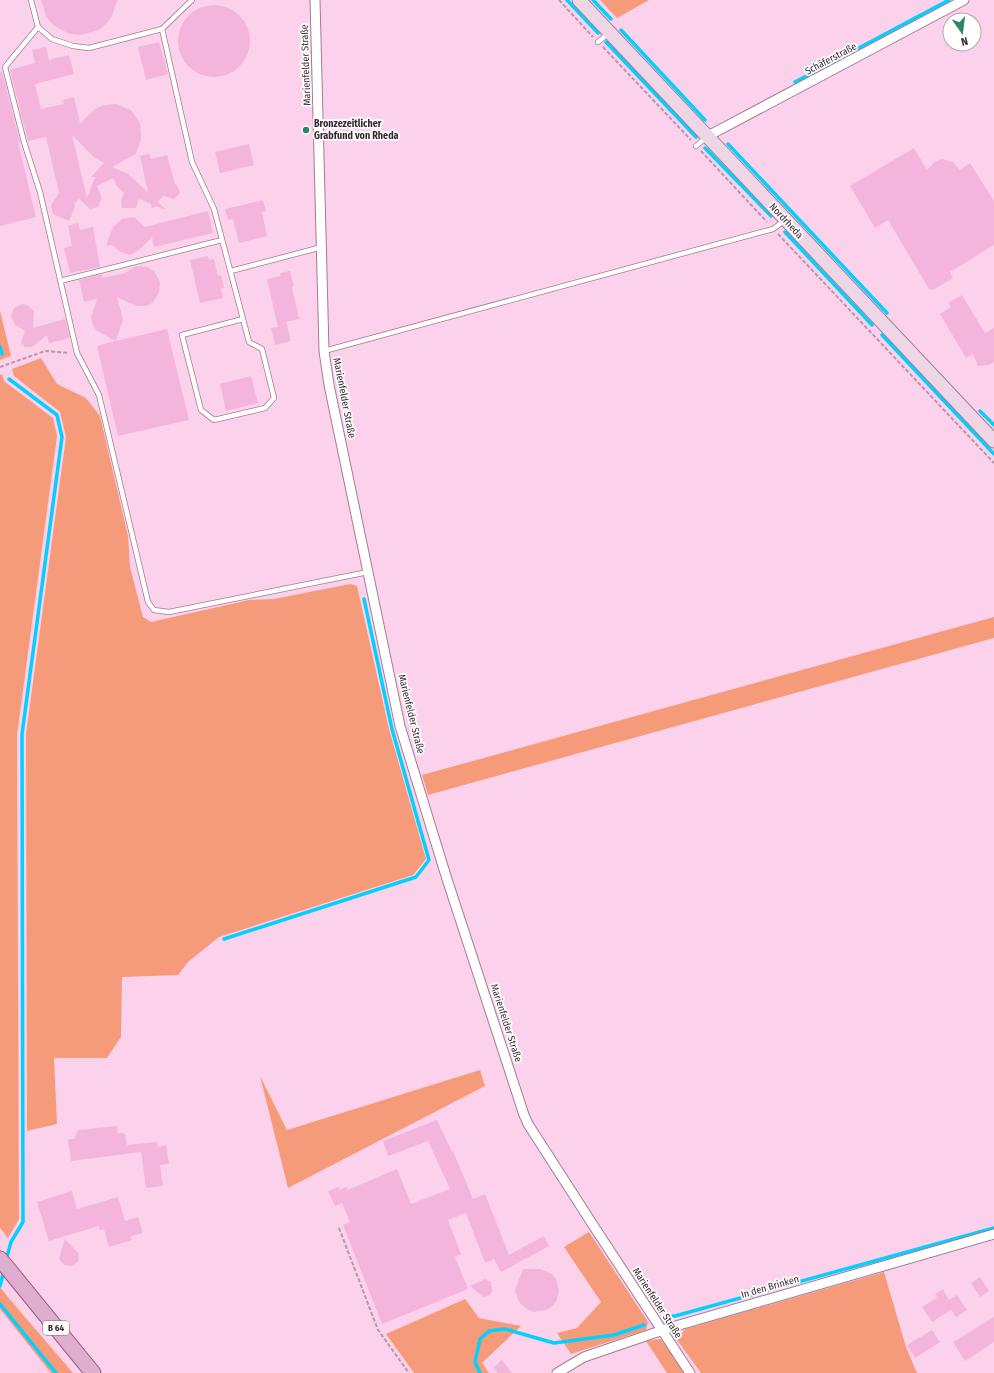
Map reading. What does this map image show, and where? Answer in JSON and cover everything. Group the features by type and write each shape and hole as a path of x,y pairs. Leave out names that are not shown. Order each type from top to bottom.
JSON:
{"main road":[{"name":"Nordrheda","path":"579,0 994,442"},
{"name":"B 64","path":"0,1259 93,1373"}],"street":[{"name":"Marienfelder Straße","path":"315,0 324,351 329,385 400,726 446,876 528,1124 690,1373"},
{"name":"Schäferstraße","path":"708,136 964,0"},
{"name":"In den Brinken","path":"557,1373 584,1357 662,1331 994,1234"}],"lane":[{"path":"31,0 38,28 52,39 73,46 89,48 162,28 192,0"},
{"path":"38,28 4,66 24,142 40,192 76,353 99,395 148,602 154,610 169,612 368,572"},
{"path":"162,28 192,162 214,209 232,272 249,342 262,349 274,398 265,408 214,420 201,410 182,335 243,319"},
{"path":"598,42 609,32"},
{"path":"696,146 708,136"},
{"path":"324,351 773,228 785,220"},
{"path":"60,280 222,240"},
{"path":"232,272 322,247"}],"path":[{"path":"0,367 46,351 76,353"},
{"path":"339,1228 378,1330 409,1373"}],"shaded area":[{"path":"600,0 649,0 617,18"},
{"path":"0,311 11,356 0,360"},
{"path":"41,358 57,384 86,398 100,416 128,536 130,567 143,617 151,622 249,600 274,599 350,584 357,586 389,729 426,859 413,875 219,937 188,962 178,975 122,977 121,1037 107,1058 54,1058 57,1124 27,1131 26,734 66,437 60,412 14,376 12,369"},
{"path":"2,374 4,381 53,418 57,436 17,735 19,1219 8,1238 0,1228 0,375"},
{"path":"994,617 994,638 428,795 422,775"},
{"path":"480,1070 485,1086 288,1188 260,1076 287,1130"},
{"path":"589,1232 648,1322 646,1330 571,1354 557,1333 577,1328 601,1302 564,1247"},
{"path":"884,1272 906,1347 917,1373 701,1373 677,1340 685,1329"},
{"path":"0,1287 73,1373 51,1373 0,1309"},
{"path":"465,1299 479,1318 521,1326 482,1363 489,1373 414,1373 386,1334"},
{"path":"661,1339 684,1373 667,1373 646,1341"}],"building":[{"path":"41,0 117,0 112,16 106,24 98,30 81,35 70,34 54,26 47,18"},
{"path":"214,5 234,11 244,21 250,41 244,61 234,71 214,77 194,71 184,61 178,41 184,21 194,11"},
{"path":"159,42 168,74 146,80 138,47"},
{"path":"46,47 49,60 69,55 74,74 35,84 41,109 64,104 63,100 74,97 80,123 95,109 104,105 116,104 131,110 140,123 141,139 136,154 112,167 128,174 148,192 140,156 149,154 151,159 167,155 175,184 180,193 174,199 163,196 158,202 166,210 155,206 152,209 151,204 139,199 136,208 122,208 121,201 124,193 117,186 113,178 97,186 102,198 98,207 90,209 78,198 76,203 74,202 75,207 69,221 53,214 51,205 59,193 46,137 28,141 10,70 35,63 32,50","holes":["72,135 94,157 104,163 91,177 95,177 87,198"]},
{"path":"2,71 20,143 18,143 36,217 0,226 0,72"},
{"path":"249,144 254,165 220,173 215,152"},
{"path":"914,148 927,170 935,162 942,159 953,162 960,170 970,163 994,201 994,245 950,272 953,278 933,290 929,289 888,220 875,228 850,186"},
{"path":"263,200 266,211 262,212 267,236 239,243 233,219 228,220 225,209"},
{"path":"208,211 213,233 154,247 152,237 139,250 130,255 119,251 112,245 106,246 113,227 122,219 134,217 145,227"},
{"path":"78,223 80,230 93,227 100,267 70,273 64,248 72,246 68,226"},
{"path":"208,256 209,260 214,259 218,276 221,275 224,288 221,289 223,298 200,303 190,260"},
{"path":"136,266 147,267 154,271 160,282 159,293 152,303 146,306 136,306 117,297 123,319 116,341 167,329 189,420 118,436 97,346 115,341 96,330 93,325 91,318 97,299 84,302 79,280 102,274 102,278 125,273"},
{"path":"290,271 299,319 286,322 291,341 275,345 271,328 278,327 267,279 281,276 280,273"},
{"path":"962,295 985,333 994,328 994,362 988,365 978,366 973,354 966,358 940,314 951,307 948,303"},
{"path":"22,304 27,305 34,311 33,328 65,319 70,338 49,343 47,335 32,347 25,347 21,342 25,331 15,325 11,316 14,308"},
{"path":"251,376 258,403 226,411 220,384"},
{"path":"437,1120 452,1152 453,1151 473,1199 485,1194 509,1255 544,1236 549,1246 501,1272 494,1259 485,1263 466,1213 448,1220 461,1254 455,1257 468,1289 382,1324 343,1225 350,1222 342,1203 335,1206 328,1191 339,1187 340,1190 347,1187 348,1190 397,1169 411,1204 450,1189 428,1141 388,1156 383,1141"},
{"path":"117,1126 118,1133 125,1133 127,1145 157,1142 158,1147 166,1145 169,1164 160,1165 163,1186 146,1188 141,1152 71,1161 68,1139 74,1139 78,1130"},
{"path":"72,1191 77,1209 118,1197 125,1221 138,1217 143,1233 131,1236 132,1240 109,1247 104,1229 100,1230 99,1226 49,1241 37,1202"},
{"path":"65,1239 79,1254 78,1262 72,1266 64,1265 59,1259"},
{"path":"523,1269 541,1269 552,1274 556,1279 559,1291 556,1302 551,1307 546,1310 534,1312 528,1310 519,1302 515,1290"},
{"path":"980,1277 989,1291 980,1297 971,1283"},
{"path":"485,1279 491,1282 492,1291 490,1295 483,1297 470,1286"},
{"path":"943,1289 949,1300 957,1295 967,1310 956,1317 951,1310 932,1322 922,1307 937,1298 935,1294"},
{"path":"994,1317 994,1342 965,1361 953,1342"},
{"path":"932,1330 940,1342 915,1358 907,1345"},
{"path":"502,1360 512,1373 498,1373 493,1368"}],"waterway":[{"path":"567,0 598,33"},
{"path":"593,0 611,19"},
{"path":"795,82 949,0"},
{"path":"621,30 705,120"},
{"path":"606,42 696,137"},
{"path":"728,144 887,313"},
{"path":"705,148 771,216"},
{"path":"785,232 872,325"},
{"path":"882,335 994,454"},
{"path":"0,347 2,354"},
{"path":"6,1260 11,1242 23,1222 22,734 62,437 57,415 9,379"},
{"path":"980,411 994,425"},
{"path":"224,939 416,877 429,860 392,729 364,599"},
{"path":"670,1316 675,1316 994,1228"},
{"path":"0,1286 4,1270"},
{"path":"0,1304 56,1373"},
{"path":"480,1373 475,1362 480,1339 489,1331 505,1329 554,1343 614,1335 644,1325"}],"place":[{"name":"Bronzezeitlicher Grabfund von Rheda","path":"306,130"}]}
